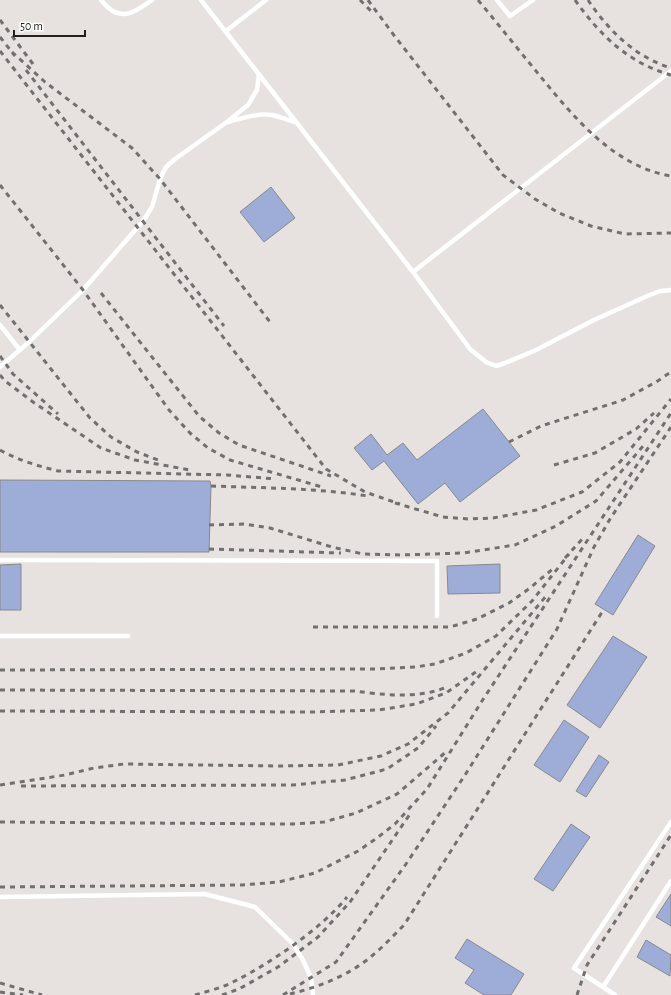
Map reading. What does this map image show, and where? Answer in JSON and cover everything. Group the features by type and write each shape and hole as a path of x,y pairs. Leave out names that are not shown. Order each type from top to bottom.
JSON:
{"lane":[{"path":"101,0 105,5 114,11 127,15 152,0"},
{"path":"201,0 414,272 470,349 486,362 496,366 534,351 594,320 645,297 660,291 671,290"},
{"path":"226,31 266,0"},
{"path":"497,0 510,16 533,0"},
{"path":"414,272 671,71"},
{"path":"0,367 83,290 143,221 152,207 160,179 166,167 248,105 257,90 260,74"},
{"path":"227,122 253,115 274,115 297,123"},
{"path":"0,325 20,350"},
{"path":"0,560 437,561 437,616"},
{"path":"0,636 128,636"},
{"path":"615,995 574,968 671,822"},
{"path":"603,987 671,881"},
{"path":"0,897 205,894 255,906 293,944 303,960 311,978 313,995"}],"building":[{"path":"271,187 295,218 264,242 240,212"},
{"path":"483,409 520,456 460,502 445,483 418,504 384,461 372,470 354,448 371,434 387,455 403,443 417,460"},
{"path":"0,480 210,481 209,552 0,552"},
{"path":"638,535 655,546 613,615 595,604"},
{"path":"21,564 21,610 0,610 0,565"},
{"path":"500,564 500,593 448,594 447,566"},
{"path":"613,636 647,657 600,728 567,705"},
{"path":"564,720 589,737 560,782 534,765"},
{"path":"599,755 609,762 586,797 576,791"},
{"path":"571,824 590,837 553,891 534,879"},
{"path":"671,894 671,926 656,917"},
{"path":"467,939 524,974 511,995 484,995 465,983 474,970 455,958"},
{"path":"646,940 671,955 670,976 637,957"}],"railway":[{"path":"360,0 371,11"},
{"path":"368,0 503,175 535,199 559,213 591,226 625,234 671,233"},
{"path":"478,0 564,105 595,136 630,162 671,176"},
{"path":"575,0 594,25 616,46 641,63 671,75"},
{"path":"588,0 604,22 634,50 671,68"},
{"path":"0,20 36,68"},
{"path":"0,37 15,56"},
{"path":"0,51 326,469 365,492 400,504"},
{"path":"12,52 45,82 132,148 160,179 270,322"},
{"path":"26,70 224,326"},
{"path":"0,185 83,290 169,410 190,433 208,448 230,460 322,487"},
{"path":"101,293 199,416 219,433 239,445 331,476"},
{"path":"0,305 90,418 111,437 137,452 161,461"},
{"path":"0,356 13,374 58,414"},
{"path":"509,442 541,426 623,400 671,372"},
{"path":"0,375 5,381 33,402 101,448 135,460 190,470"},
{"path":"395,503 443,517 468,519 493,518 536,510 582,492 620,462 671,399"},
{"path":"554,465 595,453 636,429 654,413"},
{"path":"0,887 242,885 279,882 315,873 358,851 377,838 395,824 427,789 482,701 671,413"},
{"path":"283,995 336,962 406,864 465,775 557,629 594,547 610,519 671,427"},
{"path":"209,525 244,524 270,528 332,547 363,554 401,555 463,553 515,545 556,526 596,501 644,445"},
{"path":"0,450 14,457 58,471 227,475 276,479"},
{"path":"211,486 309,490 368,496"},
{"path":"565,558 584,537"},
{"path":"209,549 341,553"},
{"path":"0,670 377,669 416,667 435,664 466,653 496,636 532,601 569,554"},
{"path":"313,627 450,627 477,619 509,603 555,567"},
{"path":"0,785 124,764 279,766 338,765 381,756 408,744 448,713 547,595"},
{"path":"290,994 323,984 354,969 377,952 404,925 604,609"},
{"path":"0,711 312,712 379,710 416,704 446,693 480,669"},
{"path":"0,690 355,691 378,694 413,695 436,691 447,687"},
{"path":"21,786 293,785 345,780 387,769 418,748 436,726"},
{"path":"0,822 293,824 324,822 356,813 397,794 447,751"},
{"path":"222,995 239,989 278,967 318,937 350,902 410,814"},
{"path":"577,995 587,965 671,835"},
{"path":"195,995 230,983 280,955 324,921 347,897"},
{"path":"0,983 42,995"},
{"path":"0,992 23,995"}]}
